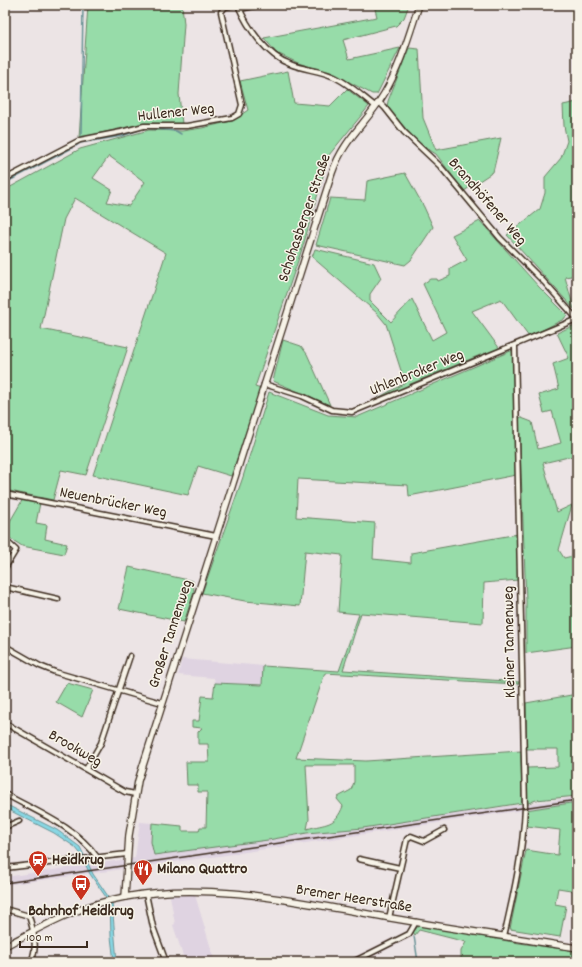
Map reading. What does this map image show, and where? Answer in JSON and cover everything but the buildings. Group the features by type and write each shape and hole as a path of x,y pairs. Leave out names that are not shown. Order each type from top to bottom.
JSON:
{"street":[{"name":"Hullener Weg","path":"5,179 80,140 144,126 187,126 232,118 239,114 242,105 221,12 225,7 233,5"},
{"path":"239,7 259,5"},
{"name":"Schohasberger Straße","path":"264,384 338,157 346,142 377,104 391,81 399,63 419,5"},
{"name":"Brandhöfener Weg","path":"239,7 258,37 277,57 289,64 333,76 385,108 404,132 440,166 500,238 544,282 577,319"},
{"name":"Uhlenbroker Weg","path":"264,384 302,396 332,410 352,412 515,346 577,319"},
{"name":"Kleiner Tannenweg","path":"504,936 519,873 524,840 525,807 515,346"},
{"name":"Großer Tannenweg","path":"125,897 127,854 135,794 162,703 264,384"},
{"name":"Neuenbrücker Weg","path":"5,494 216,536"},
{"path":"5,540 16,548 5,568"},
{"path":"5,587 58,599"},
{"path":"5,646 40,666 162,703"},
{"path":"86,769 101,743 130,656"},
{"name":"Brookweg","path":"6,724 125,792 135,794"},
{"path":"5,794 53,820 81,838 95,858"},
{"path":"5,827 19,821"},
{"path":"388,918 407,839 410,837 424,841 444,830"},
{"path":"5,868 127,854"},
{"path":"359,859 400,868"},
{"name":"Bremer Heerstraße","path":"5,946 80,908 110,900 146,894 170,891 210,890 577,948"},
{"path":"146,894 153,927 166,962"},
{"path":"5,909 29,916 33,931 35,953 31,962"},
{"path":"353,962 409,934 416,922"}],"shaded area":[{"path":"182,659 263,666 262,685 215,683 214,678 178,675"},
{"path":"577,797 577,802 226,855 5,885 5,877 135,858 140,822 152,823 151,842 154,855"},
{"path":"195,895 215,962 185,962 173,925 175,924 170,896"}],"green space":[{"path":"88,5 182,5 184,24 179,94 182,124 145,123 79,138"},
{"path":"374,5 409,5 404,18 396,26 343,40 349,59 400,48 377,94 372,94 334,74 298,63 279,54 279,56 264,38 377,17"},
{"path":"409,48 419,49 423,118 436,150 501,138 493,172 464,191 436,154 418,143 387,107"},
{"path":"288,71 294,103 330,106 347,89 369,106 329,155 303,246 255,387 261,389 231,476 198,466 188,495 93,475 166,253 75,198 64,219 41,329 128,347 86,475 61,470 53,500 5,490 5,190 80,149 149,130 182,131 232,121 248,110 240,81","holes":["109,156 145,182 129,206 107,202 112,190 93,178"]},
{"path":"577,102 577,275 565,277 574,309 507,235 540,209 545,193 545,177 561,158 567,141 564,126 563,105"},
{"path":"405,173 424,207 433,227 411,260 405,265 316,245 330,198 365,200 367,181"},
{"path":"480,221 539,287 567,315 564,319 529,337 501,299 472,311 500,349 487,355 485,353 408,385 407,389 367,404 405,383 386,324 377,313 312,257 315,249 374,263 381,278 370,294 370,301 391,322 412,299 432,340 446,332 423,284 430,279 437,279 438,281 450,276 450,269 467,260 452,235"},
{"path":"577,324 577,455 543,463 557,512 572,505 559,550 564,558 577,555 577,632 574,632 577,646 526,653 526,601 519,417 532,422 538,449 561,443 552,411 544,413 539,395 559,389 553,364 569,358 557,333"},
{"path":"283,340 301,346 307,354 330,405 273,381"},
{"path":"513,350 516,475 409,496 408,485 298,479 296,517 375,523 373,559 411,563 411,553 518,534 518,580 484,583 483,623 361,613 343,670 520,682 517,684 325,673 296,758 366,761 521,751 522,803 363,828 307,833 268,840 154,855 151,842 152,823 182,826 182,831 199,831 200,827 206,827 207,792 198,792 198,785 187,785 186,762 209,762 208,744 198,744 198,732 202,728 192,727 192,721 199,721 202,696 213,697 215,683 262,685 263,666 339,671 359,614 338,612 342,555 305,551 300,606 245,601 202,593 243,477 269,392 328,415 357,417","holes":["306,765 354,765 354,782 351,790 337,799 343,806 337,818 329,823 307,829 309,819"]},
{"path":"23,499 40,503 36,523 47,525 45,539 67,544 64,554 22,546 5,535 5,530"},
{"path":"129,567 193,581 194,592 184,622 119,609"},
{"path":"67,683 93,690 82,717 56,702"},
{"path":"577,694 577,796 536,800 526,804 527,768 558,767 558,749 526,749 526,703"},
{"path":"577,802 577,891 558,888 555,904 566,906 560,937 510,929 526,850 558,855 560,830 527,826 526,810"},
{"path":"419,925 519,943 577,951 576,962 461,962 461,951 466,942 419,930 415,935 413,932"}],"water":[{"path":"5,804 57,830 80,847 93,874 112,902 117,962 114,962 111,937 110,903 90,874 80,853 75,847 54,833 5,808"}],"waterway":[{"path":"81,135 83,5"},
{"path":"76,146 80,143 122,136 145,128 176,131 181,134"},
{"path":"5,183 72,148"},
{"path":"414,936 418,962"}],"railway":[{"path":"5,883 577,800"}],"place":[{"name":"Heidkrug","path":"38,877"},
{"name":"Milano Quattro","path":"143,886"},
{"name":"Bahnhof Heidkrug","path":"81,901"}]}
